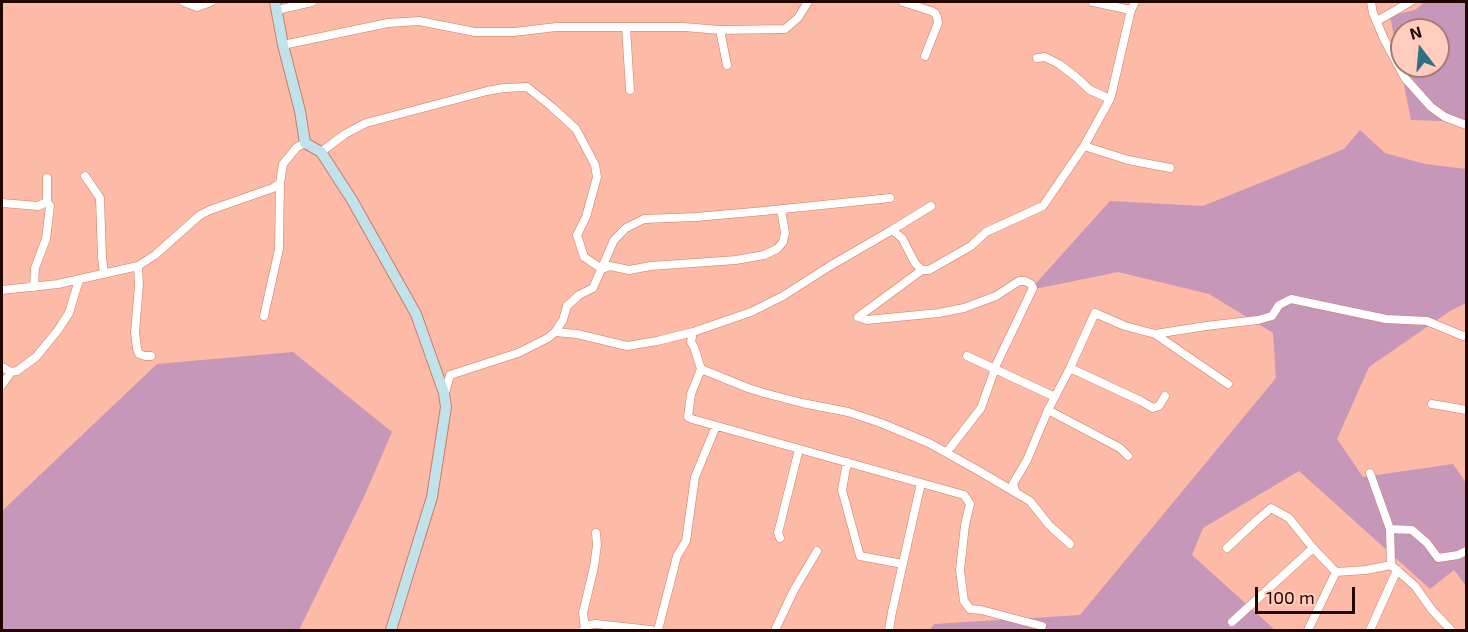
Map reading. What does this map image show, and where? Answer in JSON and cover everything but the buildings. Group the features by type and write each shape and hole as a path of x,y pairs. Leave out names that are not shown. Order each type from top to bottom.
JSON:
{"street":[{"path":"184,2 197,7 211,2"},
{"path":"305,143 276,6 312,2"},
{"path":"283,45 402,21 419,21 475,32 514,32 556,27 785,29 798,18 808,2"},
{"path":"903,2 931,11 937,17 938,24 925,56"},
{"path":"1093,2 1131,10"},
{"path":"946,452 981,408 995,368 1033,288 1031,284 1025,280 1018,280 996,296 964,308 939,313 867,320 858,317 922,270 929,270 963,251 986,232 1043,206 1084,146 1110,99 1131,10 1136,2"},
{"path":"1371,2 1373,13 1399,68 1419,94 1431,107 1446,117 1467,125"},
{"path":"1377,21 1410,2"},
{"path":"626,27 630,90"},
{"path":"720,30 727,65"},
{"path":"1037,58 1045,57 1059,64 1090,90 1110,99"},
{"path":"321,152 345,134 366,123 487,91 527,87 576,129 595,165 597,177 586,217 577,235 584,258 602,269"},
{"path":"305,143 321,152 352,200 416,314 444,393 446,407 432,497 392,630"},
{"path":"264,316 279,249 280,183 283,164 297,147 305,143"},
{"path":"1084,146 1128,160 1170,168"},
{"path":"85,176 100,198 104,274"},
{"path":"34,287 35,268 46,239 50,206 47,202 47,178"},
{"path":"2,290 79,280 138,266 200,215 273,188 280,183"},
{"path":"444,393 450,375 518,352 548,338 555,332 563,320 567,306 593,288 614,240 626,228 644,219 696,217 890,198"},
{"path":"2,203 38,206 47,202"},
{"path":"555,332 577,334 627,346 693,332 751,312 783,296 931,206"},
{"path":"602,269 610,266 629,270 651,266 736,260 764,255 777,249 783,242 785,233 781,209"},
{"path":"892,230 902,238 915,263 922,270"},
{"path":"138,266 139,285 135,332 137,350 139,354 151,356"},
{"path":"2,367 11,372 17,371 36,357 69,313 79,280"},
{"path":"1155,334 1258,320 1272,316 1280,305 1292,299 1386,319 1427,321 1463,336 1467,335"},
{"path":"1016,493 1013,484 1095,313 1125,326 1155,334 1228,384"},
{"path":"693,332 691,342 701,369 691,394 688,417 964,495 970,504 960,570 964,601 970,609 1042,626"},
{"path":"967,356 1055,397"},
{"path":"1070,368 1153,408 1159,405 1165,396"},
{"path":"701,369 764,393 848,412 880,423 946,452 1030,501 1049,525 1070,544"},
{"path":"2,385 11,372"},
{"path":"1432,404 1467,410"},
{"path":"1048,411 1120,448 1128,456"},
{"path":"658,630 677,556 686,541 695,477 716,426"},
{"path":"780,538 778,533 799,448"},
{"path":"847,462 842,490 860,556 903,564"},
{"path":"1370,473 1390,529 1394,568 1370,630"},
{"path":"890,630 921,483"},
{"path":"1227,548 1271,508 1289,518 1336,572"},
{"path":"1390,529 1412,530 1427,543 1438,558 1458,555 1467,550"},
{"path":"584,630 583,614 594,567 596,533"},
{"path":"1232,622 1313,548"},
{"path":"776,630 794,590 817,551"},
{"path":"1336,572 1394,568 1415,586 1432,610 1451,630"},
{"path":"1308,630 1336,572"},
{"path":"584,630 596,624 651,630"}],"shaded area":[{"path":"1425,2 1466,2 1466,122 1411,120 1403,78 1450,78 1450,18 1390,18 1390,16 1415,10"},
{"path":"1360,130 1385,153 1425,164 1466,169 1466,303 1450,311 1369,367 1337,439 1363,477 1453,464 1466,483 1466,586 1454,570 1430,589 1299,471 1203,528 1192,555 1275,630 930,630 934,624 1080,615 1276,378 1273,333 1209,294 1118,272 1030,290 1110,201 1203,206 1344,149"},
{"path":"293,352 392,432 363,499 299,630 2,630 2,511 157,364"}]}
